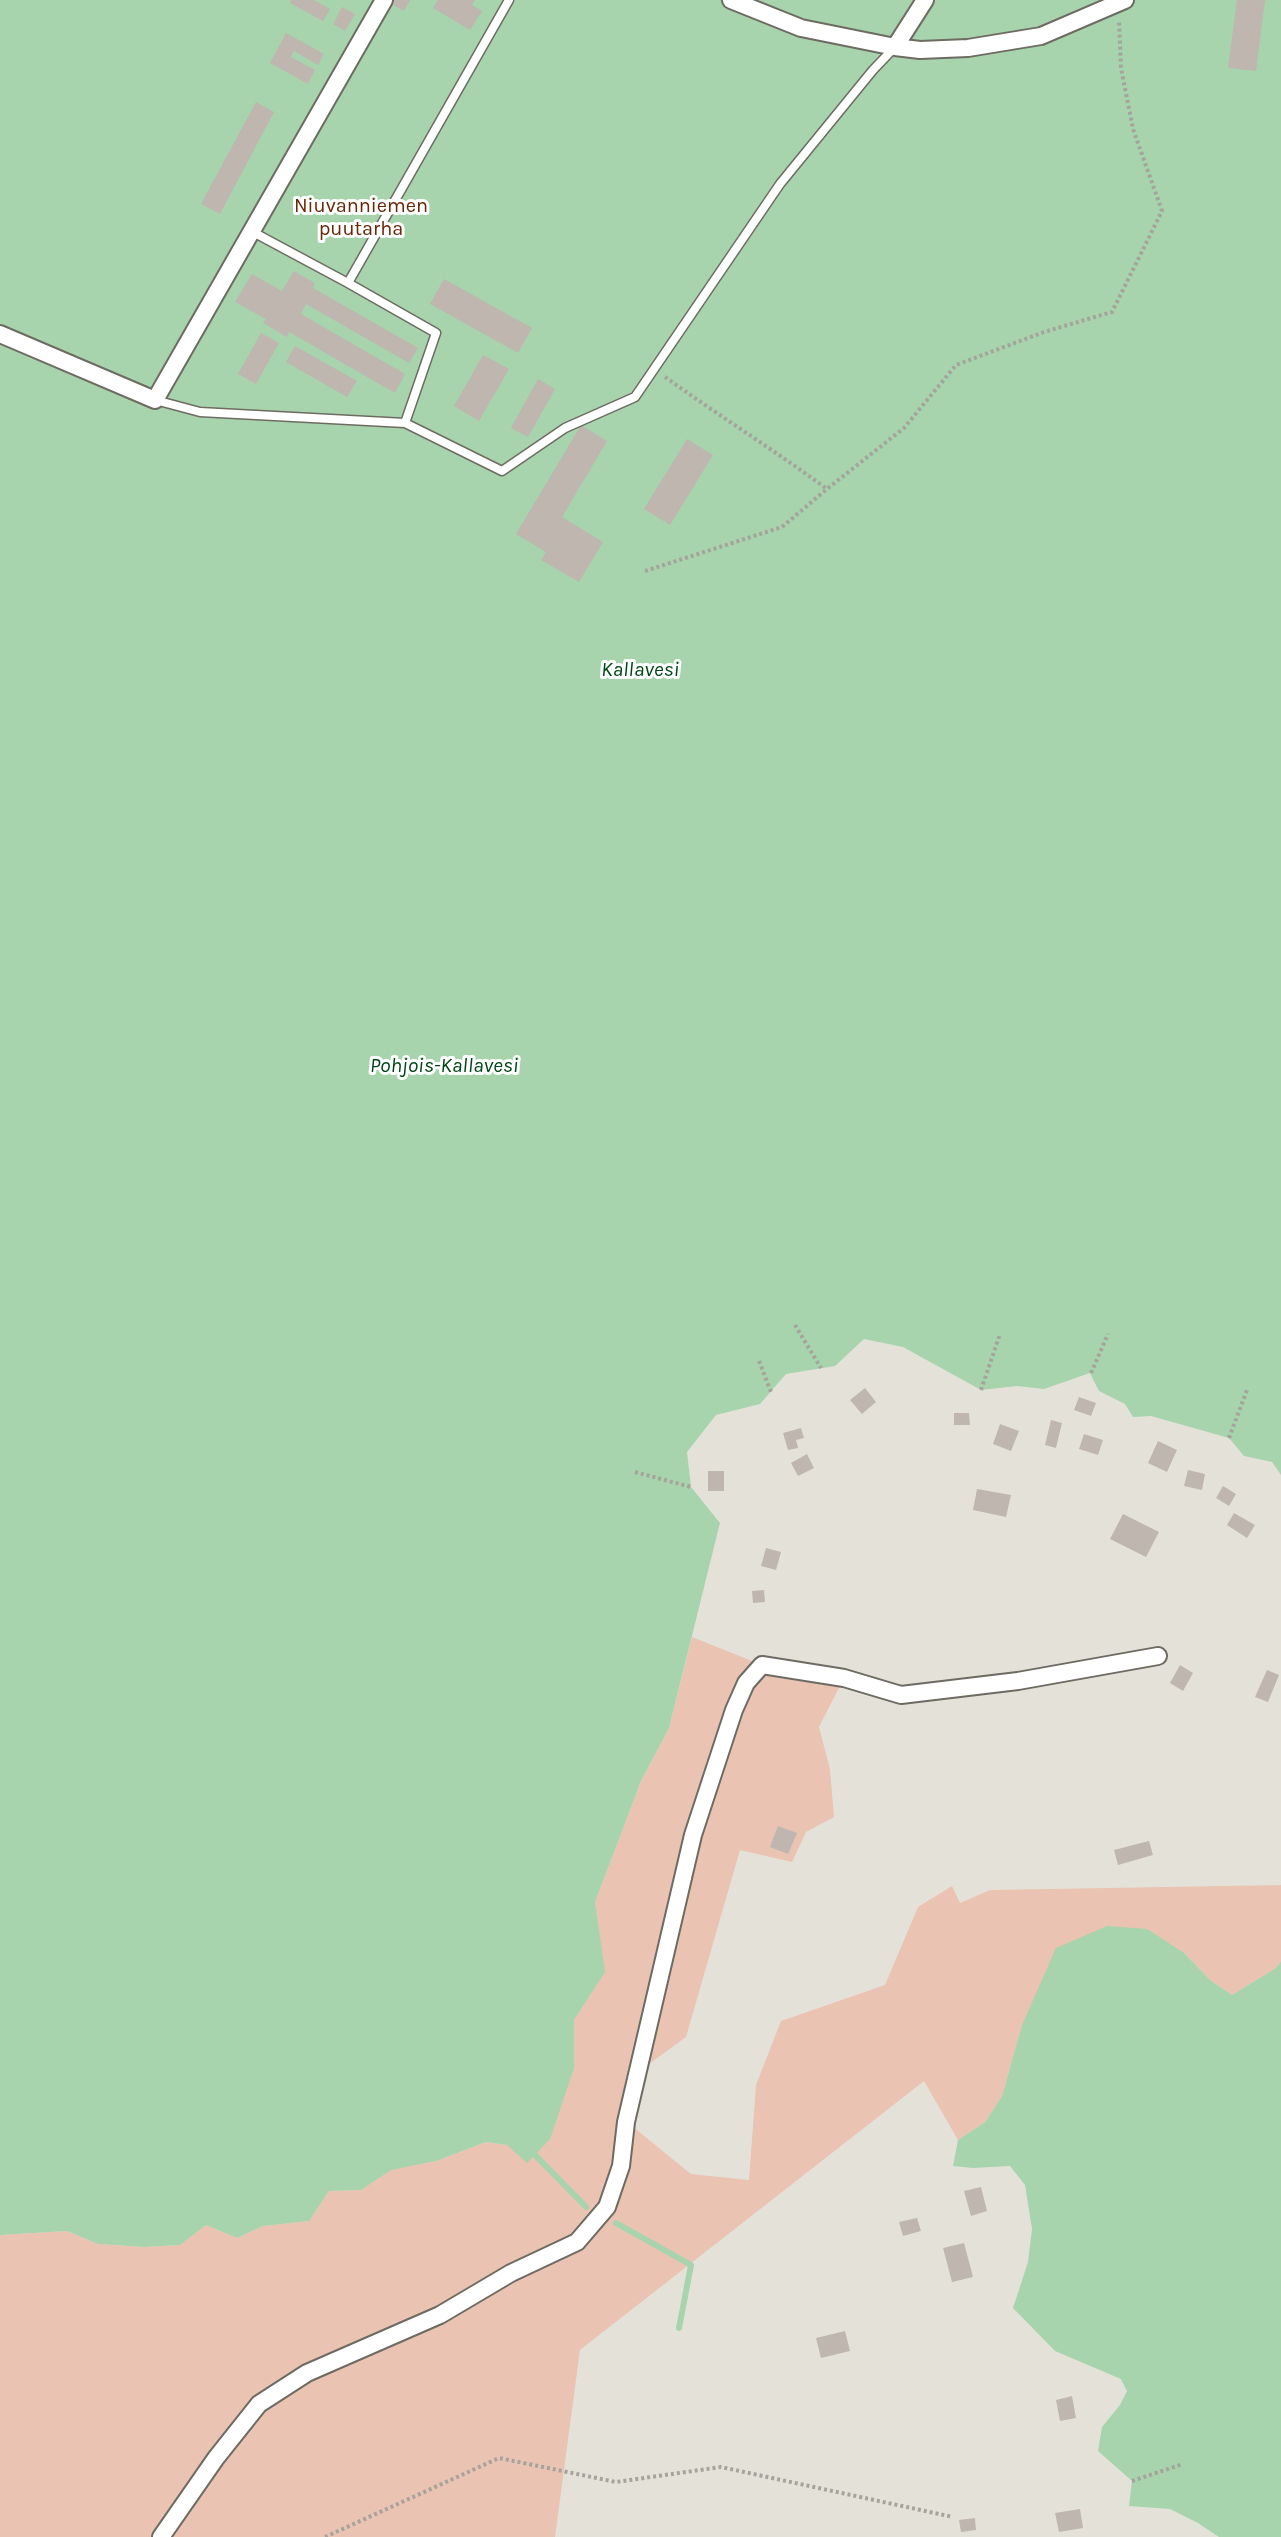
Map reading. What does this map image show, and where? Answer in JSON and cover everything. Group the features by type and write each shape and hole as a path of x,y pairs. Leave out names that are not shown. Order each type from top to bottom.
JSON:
{"street":[{"path":"0,334 155,400 384,0"},
{"path":"732,0 801,28 895,48 920,50 968,48 1041,36 1121,2"},
{"path":"895,48 925,0"},
{"path":"161,2537 216,2458 259,2404 307,2373 440,2315 511,2273 577,2242 607,2207 621,2166 627,2122 693,1835 734,1710 746,1683 762,1665 844,1678 901,1695 1018,1681 1158,1656"}],"lane":[{"path":"348,283 509,0"},
{"path":"155,400 200,412 405,423 502,471 565,428 635,397 780,184 873,70 895,48"},
{"path":"251,231 436,333 405,423"}],"path":[{"path":"645,571 782,527 904,428 956,365 1044,332 1112,312 1162,211 1133,129 1121,68 1121,2"},
{"path":"654,369 827,489"},
{"path":"795,1325 821,1368"},
{"path":"981,1390 1000,1334"},
{"path":"1090,1373 1108,1334"},
{"path":"759,1360 771,1392"},
{"path":"1229,1438 1247,1390"},
{"path":"635,1472 691,1487"},
{"path":"325,2537 499,2458 616,2482 721,2467 953,2517"},
{"path":"1132,2481 1184,2464"}],"shaded area":[{"path":"692,1637 762,1665 844,1678 819,1727 830,1769 834,1817 806,1832 792,1862 740,1850 686,2037 638,2072 627,2122 691,2174 749,2180 756,2085 781,2021 885,1985 918,1907 952,1886 960,1903 990,1890 1281,1885 1281,1961 1276,1968 1232,1995 1210,1980 1184,1953 1022,2025 1002,2096 985,2122 958,2140 924,2081 580,2350 555,2537 0,2537 0,2235 67,2231 98,2244 145,2247 180,2245 206,2225 237,2238 263,2226 309,2221 329,2191 361,2190 390,2170 436,2161 486,2142 507,2145 574,2068 574,2020 604,1972 595,1902 641,1781 669,1728"}],"water":[{"name":"Pohjois-Kallavesi","path":"0,0 1281,0 1281,1475 1272,1462 1244,1456 1229,1438 1151,1416 1133,1417 1125,1404 1099,1391 1090,1373 1044,1389 1017,1386 981,1390 903,1347 864,1339 835,1366 786,1374 760,1404 716,1415 687,1452 691,1487 720,1523 669,1728 641,1781 595,1902 605,1972 574,2020 574,2068 550,2139 527,2163 507,2145 486,2142 436,2161 391,2170 361,2190 329,2191 309,2221 263,2226 237,2238 206,2225 180,2245 145,2247 98,2244 67,2231 0,2235"},
{"path":"1107,1926 1147,1929 1184,1953 1210,1980 1232,1995 1276,1968 1281,1961 1281,2537 1219,2537 1170,2509 1129,2506 1132,2481 1098,2451 1102,2427 1120,2405 1127,2391 1121,2379 1055,2351 1013,2308 1028,2262 1032,2229 1025,2185 1010,2166 973,2168 953,2166 958,2140 985,2122 1002,2096 1022,2025 1056,1948"}],"building":[{"path":"291,0 314,0 330,9 323,21 290,3"},
{"path":"393,0 410,0 404,11 391,4"},
{"path":"438,0 475,0 472,5 482,11 470,30 433,8"},
{"path":"1237,0 1265,0 1256,71 1228,68"},
{"path":"342,7 355,14 345,31 333,24"},
{"path":"286,33 324,54 318,65 294,51 291,57 315,70 308,84 270,63"},
{"path":"256,102 274,112 220,214 201,204"},
{"path":"294,271 315,283 313,288 418,348 409,363 306,304 301,314 405,374 395,393 289,332 287,337 263,323 266,319 235,302 252,274 282,291"},
{"path":"444,279 532,328 518,353 430,304"},
{"path":"261,333 279,343 256,384 238,374"},
{"path":"295,346 357,381 347,397 286,362"},
{"path":"483,355 509,369 479,421 454,406"},
{"path":"538,379 555,389 528,437 511,428"},
{"path":"581,425 607,441 562,517 603,542 579,582 541,560 546,552 516,534"},
{"path":"687,439 713,455 670,525 644,509"},
{"path":"865,1388 876,1402 862,1414 850,1400"},
{"path":"1079,1397 1096,1403 1091,1416 1074,1410"},
{"path":"954,1413 969,1413 970,1425 954,1425"},
{"path":"1051,1420 1062,1423 1056,1448 1045,1445"},
{"path":"1000,1424 1019,1431 1011,1451 993,1444"},
{"path":"801,1428 804,1438 796,1440 798,1448 788,1450 783,1433"},
{"path":"1084,1434 1103,1440 1098,1455 1079,1449"},
{"path":"1158,1441 1177,1450 1167,1472 1148,1463"},
{"path":"807,1454 814,1468 798,1476 791,1463"},
{"path":"1188,1470 1205,1474 1202,1490 1184,1486"},
{"path":"708,1471 724,1471 724,1491 708,1491"},
{"path":"1223,1486 1236,1494 1229,1506 1216,1498"},
{"path":"977,1489 1011,1495 1006,1517 973,1510"},
{"path":"1234,1513 1255,1525 1247,1538 1227,1525"},
{"path":"1123,1514 1159,1532 1146,1557 1110,1539"},
{"path":"766,1548 781,1552 776,1570 761,1566"},
{"path":"764,1590 765,1602 753,1603 752,1591"},
{"path":"1180,1665 1193,1673 1183,1691 1170,1683"},
{"path":"1267,1670 1279,1675 1268,1702 1255,1697"},
{"path":"778,1826 797,1833 788,1854 770,1847"},
{"path":"1149,1841 1153,1855 1118,1865 1114,1850"},
{"path":"981,2187 987,2211 971,2216 964,2191"},
{"path":"917,2218 921,2231 903,2236 899,2222"},
{"path":"964,2243 973,2277 952,2282 943,2248"},
{"path":"845,2331 850,2351 821,2358 816,2338"},
{"path":"1072,2396 1076,2418 1060,2421 1056,2400"},
{"path":"1080,2509 1083,2528 1059,2532 1055,2513"},
{"path":"975,2518 976,2530 961,2532 959,2520"}],"waterway":[{"path":"535,2155 586,2207"},
{"path":"616,2223 691,2265 679,2328"}],"park label":[{"name":"Niuvanniemen puutarha","path":"361,218"}],"water label":[{"name":"Kallavesi","path":"640,670"}]}
